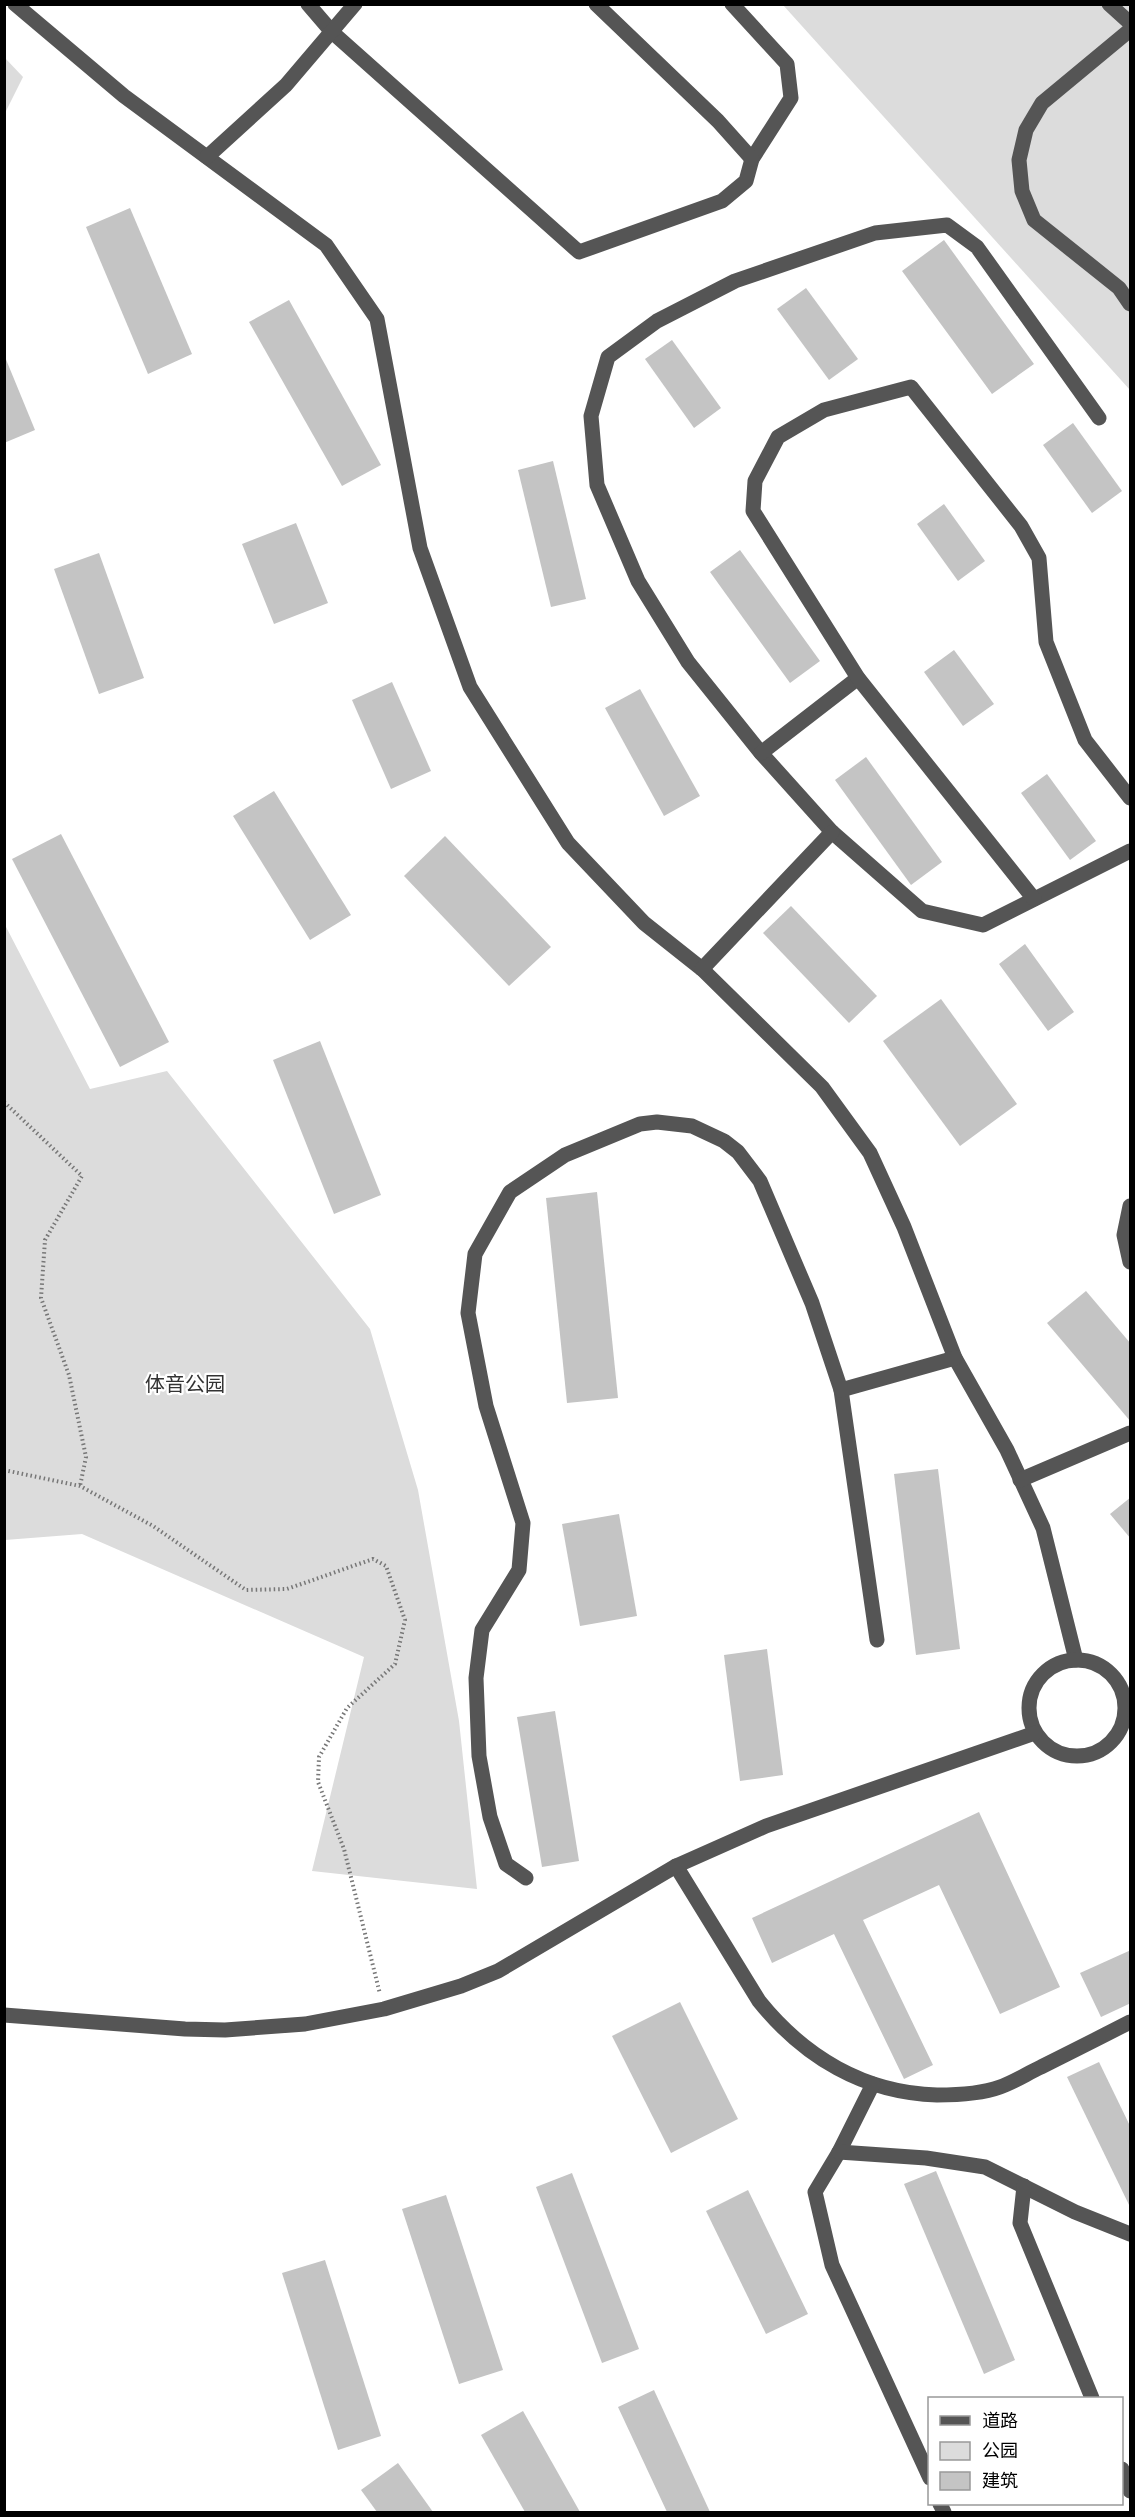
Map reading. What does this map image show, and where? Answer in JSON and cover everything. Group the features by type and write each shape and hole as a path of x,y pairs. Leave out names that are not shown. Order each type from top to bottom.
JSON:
{"street":[{"path":"15,4 124,96 326,245 377,319 420,548 470,687 568,843 644,923 702,969 822,1087 870,1153 904,1227 955,1358 1007,1450 1042,1528 1076,1660"},
{"path":"308,4 332,33 579,252 722,201 747,181 752,159 791,98 788,64 732,4"},
{"path":"207,157 286,85 355,4"},
{"path":"596,4 718,121 752,159"},
{"path":"1109,4 1131,23"},
{"path":"1131,30 1042,103 1026,130 1019,160 1022,191 1034,220 1119,288 1131,304"},
{"path":"1099,418 977,248 947,225 875,233 735,281 657,321 608,357 591,416 597,485 638,581 688,662 761,753 832,832 922,911 983,925 1131,851"},
{"path":"1034,899 858,678 753,512 755,482 778,437 824,410 911,387 1021,526 1039,558 1046,642 1085,740 1131,798"},
{"path":"761,753 858,678"},
{"path":"702,969 832,832"},
{"path":"526,1878 507,1864 490,1817 479,1756 476,1678 482,1630 519,1570 523,1523 486,1406 468,1313 475,1254 510,1192 565,1155 640,1124 657,1122 692,1126 724,1141 744,1159 760,1181 812,1303 842,1390 877,1640"},
{"path":"1131,1206 1124,1235 1131,1262"},
{"path":"842,1390 955,1358"},
{"path":"1020,1480 1131,1433"},
{"path":"1076,1660 1100,1666 1127,1695 1119,1732 1101,1750 1077,1757 1053,1750 1035,1733 1028,1709 1035,1685 1052,1667 1076,1660"},
{"path":"4,2015 225,2030 305,2024 384,2009 461,1986 498,1971 676,1866 766,1826 1035,1733"},
{"path":"676,1866 759,2001 773,2019 807,2050 827,2063 873,2084 898,2091 940,2095 975,2093 1000,2087 1131,2022"},
{"path":"873,2084 839,2152 815,2192 832,2265 928,2474"},
{"path":"839,2152 926,2158 985,2167 1075,2212 1131,2234"},
{"path":"1024,2186 1020,2223 1092,2397"},
{"path":"1123,2471 1131,2491"}],"path":[{"path":"4,1102 82,1176 45,1240 41,1298 69,1376 86,1457 80,1486"},
{"path":"4,1470 80,1486 153,1526 246,1590 287,1589 373,1559 386,1566 405,1620 395,1664 347,1708 319,1757 318,1782 344,1849 384,2009"}],"green space":[{"path":"783,5 1130,5 1130,390"},
{"path":"5,58 23,77 5,113"},
{"name":"体音公园","path":"4,923 90,1089 167,1071 370,1329 418,1490 459,1721 477,1889 312,1871 364,1657 82,1534 5,1540"}],"building":[{"path":"130,208 192,354 148,374 86,227"},
{"path":"944,240 1034,364 992,394 902,271"},
{"path":"806,288 858,359 829,380 777,309"},
{"path":"289,300 381,465 342,486 249,322"},
{"path":"672,340 721,408 694,428 645,359"},
{"path":"5,357 35,430 4,443"},
{"path":"1073,423 1122,491 1092,513 1043,445"},
{"path":"553,461 586,599 551,607 518,470"},
{"path":"944,504 985,561 958,581 917,524"},
{"path":"296,523 328,603 274,624 242,544"},
{"path":"740,550 820,661 790,683 710,572"},
{"path":"99,553 144,678 99,694 54,569"},
{"path":"954,650 994,704 963,726 924,672"},
{"path":"392,682 431,771 391,789 352,700"},
{"path":"640,689 700,796 664,816 605,708"},
{"path":"866,757 942,862 911,885 835,780"},
{"path":"1047,774 1096,841 1070,860 1021,793"},
{"path":"274,791 351,915 310,940 233,816"},
{"path":"61,834 169,1042 120,1067 12,859"},
{"path":"445,836 551,947 509,986 404,876"},
{"path":"791,906 877,996 849,1023 763,933"},
{"path":"1025,944 1074,1012 1048,1031 999,964"},
{"path":"941,999 1017,1104 960,1146 883,1041"},
{"path":"320,1041 381,1195 334,1214 273,1060"},
{"path":"597,1192 618,1398 567,1403 546,1198"},
{"path":"1086,1291 1131,1344 1131,1422 1047,1323"},
{"path":"938,1469 960,1649 916,1655 894,1474"},
{"path":"1131,1497 1131,1539 1110,1514"},
{"path":"619,1514 637,1616 580,1626 562,1524"},
{"path":"767,1649 783,1775 740,1781 724,1655"},
{"path":"555,1711 579,1861 542,1867 517,1717"},
{"path":"979,1812 1060,1987 1000,2014 939,1885 863,1920 933,2065 904,2079 834,1934 772,1963 752,1918"},
{"path":"1131,1950 1131,2003 1101,2017 1080,1973"},
{"path":"680,2002 738,2119 671,2153 612,2036"},
{"path":"1099,2062 1131,2128 1131,2209 1067,2077"},
{"path":"936,2171 1015,2360 984,2374 904,2184"},
{"path":"572,2173 639,2349 602,2363 536,2187"},
{"path":"748,2190 808,2314 766,2334 706,2211"},
{"path":"446,2195 503,2370 459,2384 402,2209"},
{"path":"325,2260 381,2436 338,2450 282,2273"},
{"path":"654,2390 710,2512 667,2512 618,2407"},
{"path":"523,2411 580,2512 525,2512 481,2435"},
{"path":"398,2463 433,2512 377,2512 361,2490"}]}
